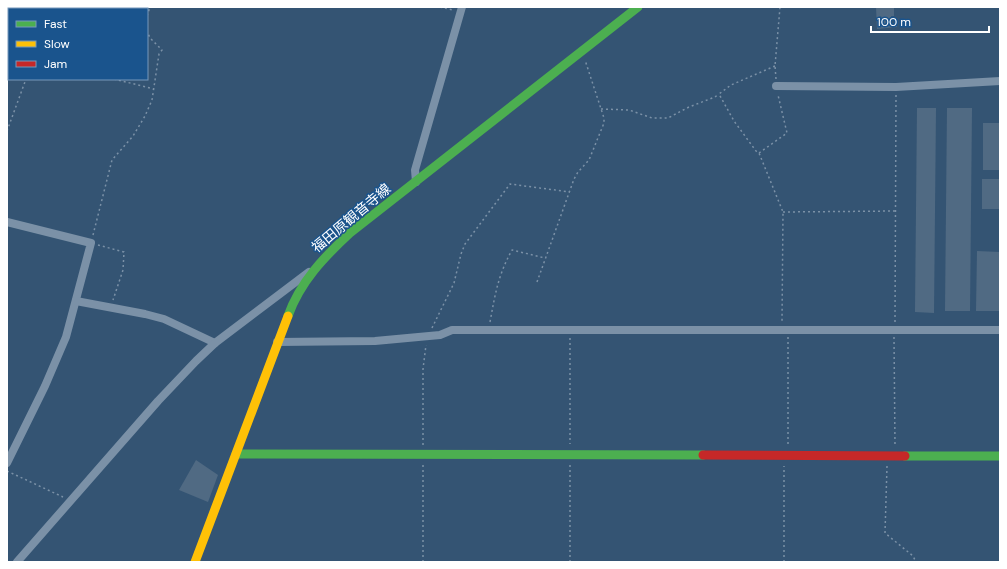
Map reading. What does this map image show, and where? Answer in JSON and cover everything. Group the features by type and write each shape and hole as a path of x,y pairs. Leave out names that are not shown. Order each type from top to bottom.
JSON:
{"street":[{"name":"福田原観音寺線","path":"195,562 278,342 299,291 316,266 350,233 638,7"},
{"path":"416,182 415,170 462,9"},
{"path":"776,86 896,87 1000,82"},
{"path":"7,222 91,243 66,337 45,386 7,463"},
{"path":"17,562 196,361 216,343 316,266"},
{"path":"76,301 164,319 216,343"},
{"path":"278,342 375,341 440,335 452,330 1000,330"},
{"path":"236,454 1000,456"}],"path":[{"path":"440,7 462,9"},
{"path":"111,307 124,270 124,252 91,243 112,160 133,136 145,116 152,100 159,54 162,50 150,38 148,33"},
{"path":"537,282 578,172 589,160 604,123 601,109 587,69 583,50"},
{"path":"601,109 629,110 652,118 668,118 689,107 715,97 731,85 776,66"},
{"path":"7,132 26,80"},
{"path":"118,80 154,89"},
{"path":"896,87 896,211 891,455 885,533 913,556 916,562"},
{"path":"719,94 734,121 759,153 783,212 786,456 784,562"},
{"path":"427,336 454,283 465,244 510,184 570,192"},
{"path":"783,212 896,211"},
{"path":"489,330 497,285 505,263 512,250 545,258"},
{"path":"7,471 72,501"}],"building":[{"path":"876,7 894,7 894,16 891,16 892,26 897,25 897,27 877,29"},
{"path":"917,108 936,108 934,313 915,312"},
{"path":"947,108 972,108 970,311 945,311"},
{"path":"983,123 1000,123 1000,170 983,170"},
{"path":"982,179 1000,179 1000,209 982,209"},
{"path":"977,251 1000,252 1000,311 976,311"},
{"path":"196,460 218,475 208,502 179,490"}],"traffic: fast":[{"path":"288,316 306,281 331,251 350,233 638,7"},
{"path":"236,454 703,455"},
{"path":"905,456 1000,456"}],"traffic: slow":[{"path":"195,562 288,316"}],"traffic: jam":[{"path":"703,455 905,456"}]}
